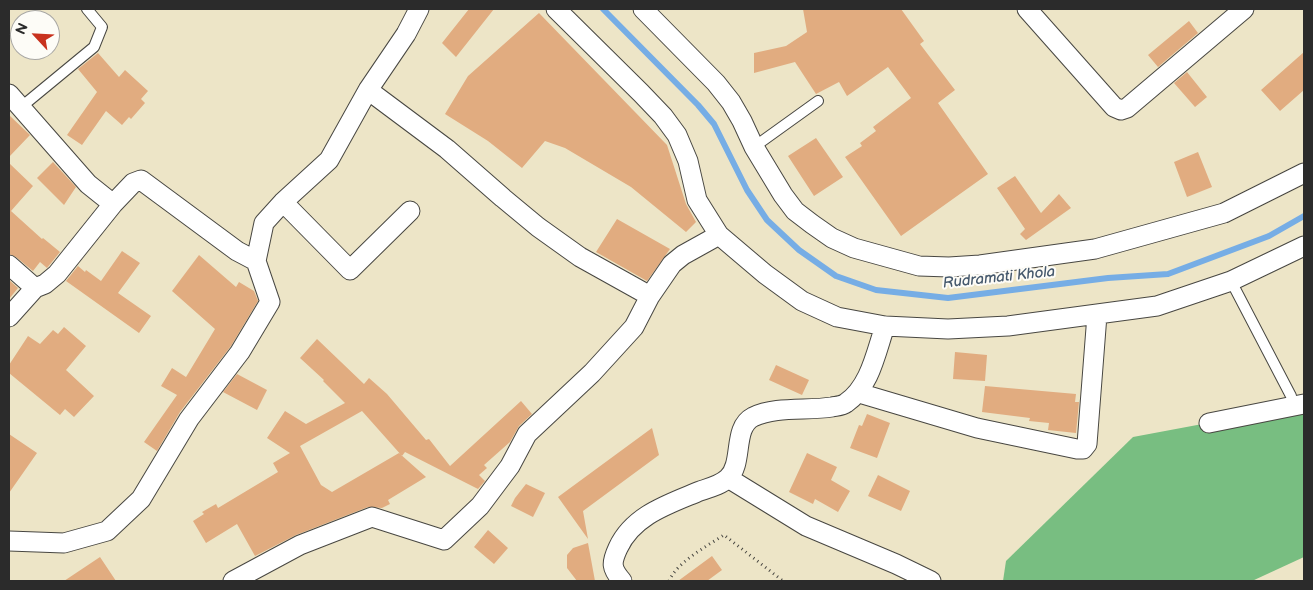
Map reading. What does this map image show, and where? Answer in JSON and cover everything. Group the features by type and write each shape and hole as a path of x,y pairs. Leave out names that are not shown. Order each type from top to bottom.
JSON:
{"street":[{"path":"9,540 64,543 108,531 141,499 189,419 240,352 270,302 256,261 264,223 283,202 329,160 368,90 406,34 419,9"},
{"path":"556,9 641,93 677,136 688,161 697,200 719,235 765,274 802,300 837,317 884,326 948,329 1008,326 1158,306 1231,281 1304,246"},
{"path":"643,9 716,83 726,96 742,120 754,147 795,211 832,238 854,248 919,266 980,265 1095,249 1224,213 1304,173"},
{"path":"1027,9 1114,107 1121,110 1126,108 1244,9"},
{"path":"368,90 447,149 538,227 580,256 650,296"},
{"path":"15,101 88,184 113,204"},
{"path":"9,317 35,288 45,284 57,274 113,204 132,183 141,180 237,251 256,261"},
{"path":"283,202 350,270 410,211"},
{"path":"234,581 300,545 372,517 444,540 480,506 510,466 527,434 592,373 634,327 650,296 672,264 719,235"},
{"path":"9,265 35,288"},
{"path":"859,393 977,428 1077,450 1083,449 1087,444 1097,315"},
{"path":"622,581 615,573 612,560 622,538 632,526 662,507 728,478 735,467 742,430 751,418 767,411 815,410 845,405 859,393 869,373 884,326"},
{"path":"1209,423 1298,400"},
{"path":"728,478 806,526 931,581"}],"lane":[{"path":"15,101 94,47 102,27 87,9"},
{"path":"754,147 818,101"},
{"path":"1231,281 1298,400"}],"path":[{"path":"669,581 672,575 697,552 724,535 783,581"}],"green space":[{"path":"1304,405 1304,557 1252,581 1003,581 1006,561 1133,437"}],"building":[{"path":"469,9 494,9 456,57 442,43"},
{"path":"803,9 901,9 924,41 920,44 955,90 938,103 988,174 901,236 845,157 862,146 860,143 876,131 873,127 911,98 888,67 847,96 839,82 816,94 795,62 754,73 754,53 786,46 807,32"},
{"path":"539,13 667,145 686,204 696,222 686,232 631,187 565,148 545,141 522,168 488,141 445,114 468,76"},
{"path":"1189,21 1198,33 1158,67 1148,55"},
{"path":"1304,52 1304,90 1280,111 1261,90"},
{"path":"98,53 119,77 125,70 148,91 141,99 145,103 131,119 129,117 122,125 106,111 82,145 67,135 97,92 78,69"},
{"path":"1187,72 1207,97 1195,107 1174,83"},
{"path":"9,115 30,135 9,157"},
{"path":"816,138 843,177 814,196 788,156"},
{"path":"1198,152 1212,187 1187,197 1174,162"},
{"path":"53,162 76,187 64,205 37,178"},
{"path":"9,163 33,186 11,211 42,239 60,252 47,268 40,262 33,271 16,257 9,254"},
{"path":"1015,176 1041,213 1059,194 1071,208 1026,240 1020,234 1025,229 997,188"},
{"path":"617,219 670,249 647,281 596,252"},
{"path":"122,251 140,263 118,293 151,316 139,333 66,281 78,266 101,281"},
{"path":"199,255 236,287 239,282 254,291 258,301 231,346 180,412 157,451 144,442 177,395 161,386 172,368 186,377 215,329 172,291"},
{"path":"9,280 18,288 9,299"},
{"path":"64,327 86,346 66,370 94,396 74,417 65,409 60,415 9,373 9,365 28,336 40,344 53,330 58,334"},
{"path":"317,339 364,384 369,378 387,394 426,440 429,439 450,466 521,401 532,414 519,426 510,442 484,465 487,468 479,475 485,481 478,489 405,452 402,456 426,477 388,500 390,504 382,508 368,507 296,535 255,556 237,524 206,543 193,521 204,514 202,512 216,504 218,508 278,472 273,463 290,453 267,438 285,411 306,424 345,403 300,358","holes":["362,411 401,454 399,453 332,492 321,485 300,446"]},
{"path":"955,352 987,355 985,381 953,379"},
{"path":"776,365 809,380 802,395 769,380"},
{"path":"237,374 267,390 257,410 223,392"},
{"path":"985,386 1076,394 1075,402 1079,402 1076,433 1048,430 1049,423 1029,421 1030,418 982,412"},
{"path":"867,414 890,423 877,458 850,448 859,425 862,426"},
{"path":"652,428 659,455 583,511 588,539 558,497"},
{"path":"9,434 37,453 9,493"},
{"path":"807,453 837,467 831,480 850,491 838,512 815,499 813,504 789,492"},
{"path":"878,475 910,491 901,511 868,496"},
{"path":"526,484 545,493 533,517 511,506"},
{"path":"488,530 508,548 494,564 474,547"},
{"path":"588,543 595,581 577,581 567,568 567,555 573,548"},
{"path":"712,556 722,570 707,581 678,581"},
{"path":"100,557 116,581 64,581"}],"waterway":[{"name":"Rudramati Khola","path":"603,9 698,105 714,124 747,190 767,220 799,250 836,276 876,290 948,298 1108,278 1168,274 1269,236 1304,216"}]}
